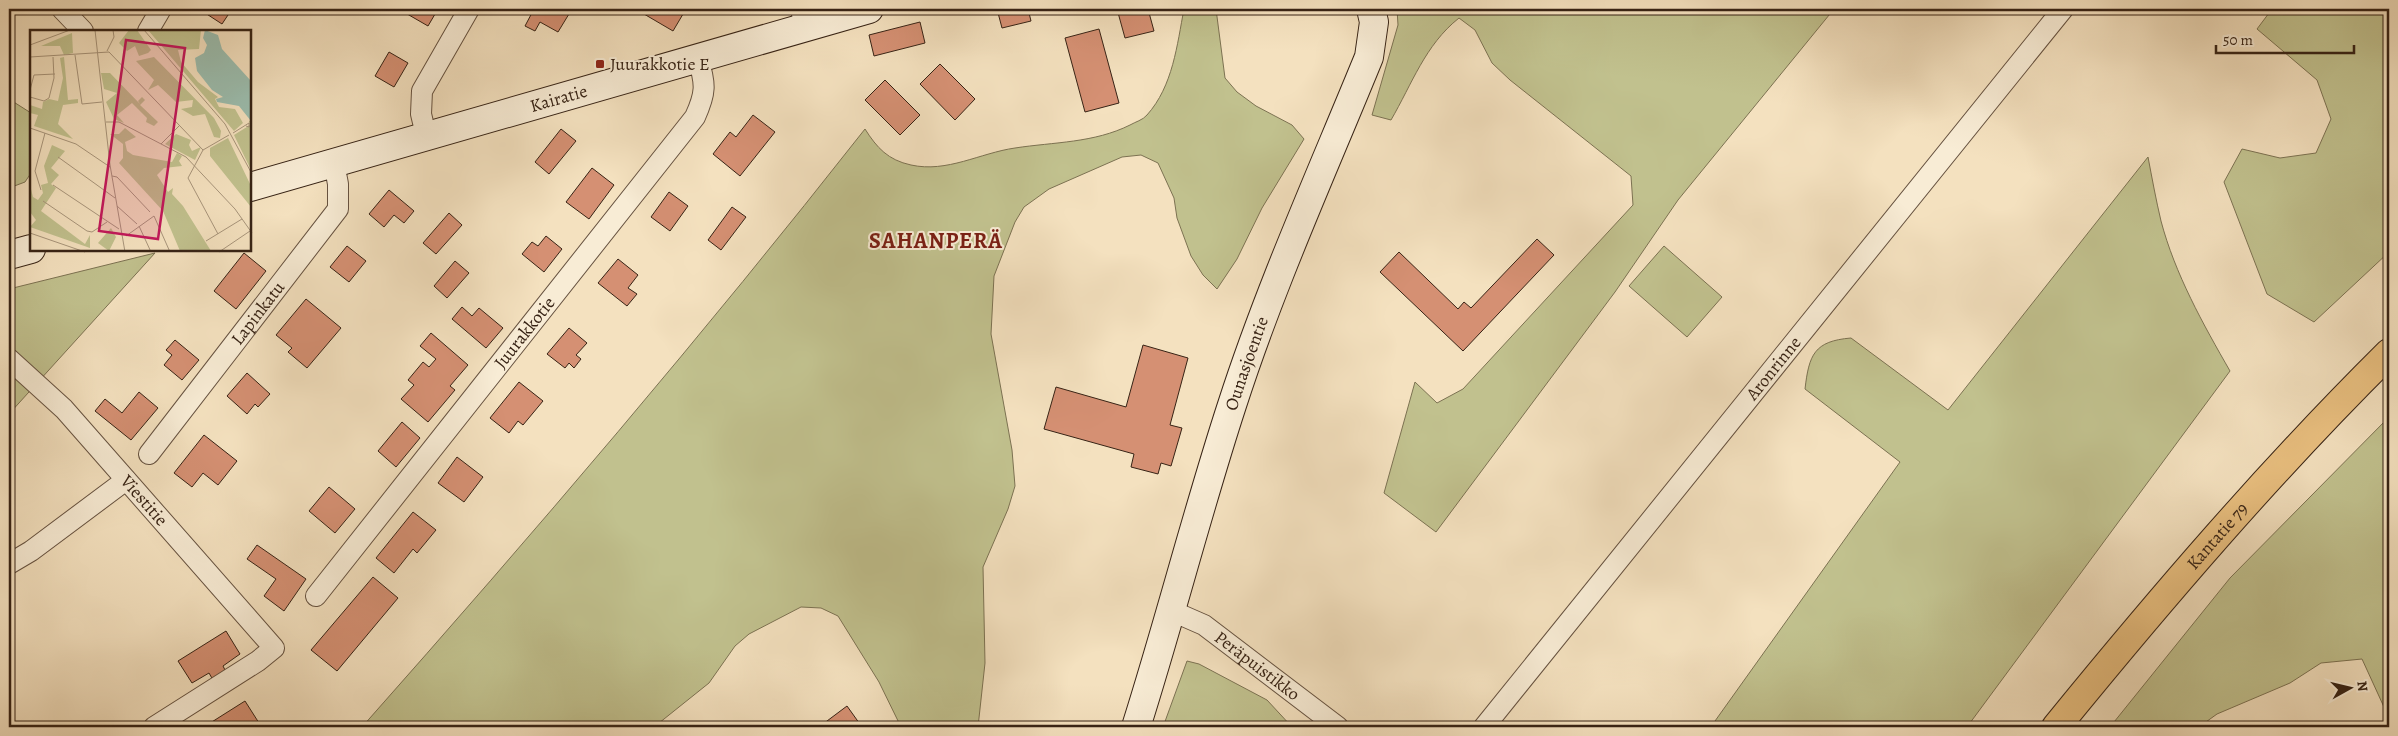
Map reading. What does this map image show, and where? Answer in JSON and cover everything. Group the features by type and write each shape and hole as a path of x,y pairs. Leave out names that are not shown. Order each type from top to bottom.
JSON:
{"main road":[{"name":"Kantatie 79","path":"2056,727 2168,590 2332,409 2389,353"}],"street":[{"path":"62,9 81,30"},
{"path":"149,30 161,9"},
{"path":"426,135 421,114 422,90 469,9"},
{"name":"Kairatie","path":"251,187 426,135 698,59 803,18 868,9"},
{"name":"Ounasjoentie","path":"1136,727 1232,406 1256,338 1369,57 1374,22 1371,9"},
{"name":"Aronrinne","path":"1484,727 2063,9"},
{"name":"Juurakkotie","path":"316,596 695,117 703,98 704,89 704,80 698,59"},
{"name":"Lapinkatu","path":"149,454 338,209 338,184 334,163"},
{"path":"9,255 30,249"},
{"name":"Viestitie","path":"9,359 64,409 274,648 258,661 154,727"},
{"path":"9,564 31,551 126,480"},
{"name":"Peräpuistikko","path":"1172,611 1204,625 1338,727"}],"green space":[{"path":"1184,9 1216,9 1225,78 1237,92 1256,106 1292,125 1304,139 1262,208 1237,259 1217,289 1203,275 1191,256 1177,218 1174,198 1158,163 1141,155 1122,157 1049,189 1024,207 1015,222 994,276 991,334 1012,450 1015,486 1008,509 983,567 985,663 978,727 901,727 879,682 838,616 821,608 801,607 749,634 735,646 709,683 654,727 362,727 618,432 743,282 865,129 884,152 896,160 924,167 950,164 1002,150 1088,139 1116,131 1145,117 1156,104 1173,65"},
{"path":"1397,9 1834,9 1678,200 1615,292 1436,532 1384,493 1415,382 1437,403 1463,389 1633,205 1631,176 1510,80 1492,63 1475,30 1459,18 1437,40 1428,53 1391,120 1372,115 1398,25"},
{"path":"2272,9 2389,9 2389,252 2314,322 2267,294 2224,182 2242,149 2280,158 2316,153 2331,119 2317,80 2257,29"},
{"path":"9,99 30,112 30,174 25,182 9,188"},
{"path":"2148,157 2161,221 2174,260 2200,317 2230,371 1967,727 1719,727 1715,721 1900,462 1805,389 1809,367 1816,352 1821,346 1829,342 1851,338 1948,410"},
{"path":"1664,246 1722,297 1687,337 1629,286"},
{"path":"155,253 9,414 9,289"},
{"path":"2389,417 2389,718 2362,659 2321,663 2290,683 2217,714 2199,727 2110,727 2230,578"},
{"path":"1187,661 1199,664 1267,700 1292,727 1163,727"}],"building":[{"path":"199,9 232,9 222,24"},
{"path":"404,9 438,9 428,26 402,11"},
{"path":"534,9 572,9 558,32 540,22 535,31 525,26"},
{"path":"648,9 686,9 673,31 644,14"},
{"path":"997,9 1028,9 1031,21 1002,28"},
{"path":"1117,9 1148,9 1154,31 1125,38"},
{"path":"920,22 925,43 874,56 869,35"},
{"path":"1099,29 1119,103 1085,112 1065,38"},
{"path":"389,52 408,63 394,87 375,76"},
{"path":"940,64 975,99 955,120 920,84"},
{"path":"885,80 920,115 900,135 865,100"},
{"path":"753,115 775,132 740,176 713,154 730,132 736,137"},
{"path":"561,129 576,141 549,174 535,162"},
{"path":"592,168 614,185 589,219 566,202"},
{"path":"389,190 414,211 404,223 394,215 384,227 369,214"},
{"path":"669,192 688,206 670,231 651,217"},
{"path":"732,207 746,217 721,250 708,240"},
{"path":"449,213 462,225 436,254 423,243"},
{"path":"546,236 562,249 544,272 522,254 532,242 538,246"},
{"path":"1537,239 1554,255 1463,351 1380,272 1399,252 1458,309 1464,302 1471,308"},
{"path":"347,246 366,261 349,282 330,267"},
{"path":"244,253 266,271 236,309 214,291"},
{"path":"618,259 638,275 628,288 637,294 627,306 598,283"},
{"path":"455,261 469,273 447,298 434,286"},
{"path":"306,299 341,328 307,368 288,352 292,348 276,335"},
{"path":"462,307 472,316 479,308 503,328 486,348 452,319"},
{"path":"569,328 587,343 576,355 581,359 574,368 569,363 565,368 547,354"},
{"path":"431,333 468,365 450,386 455,390 428,422 401,399 414,385 408,380 423,362 429,367 436,359 420,346"},
{"path":"175,340 199,360 182,380 164,365 172,355 166,350"},
{"path":"1143,345 1188,358 1170,425 1182,428 1171,466 1161,463 1158,474 1131,467 1134,454 1044,429 1056,387 1126,407"},
{"path":"247,373 270,394 258,407 255,404 247,414 227,396"},
{"path":"519,382 543,401 523,425 518,421 509,433 490,418"},
{"path":"139,392 158,408 131,440 95,411 105,399 122,413"},
{"path":"402,422 420,438 396,467 378,451"},
{"path":"204,435 237,461 218,485 203,473 192,487 174,473"},
{"path":"457,457 483,477 464,502 438,483"},
{"path":"329,487 355,509 335,533 309,511"},
{"path":"413,512 436,530 417,553 413,549 394,573 376,558"},
{"path":"257,545 306,579 284,611 264,596 276,579 247,559"},
{"path":"373,577 398,598 337,671 311,650"},
{"path":"226,631 240,654 223,666 226,672 213,680 209,673 192,683 178,661"},
{"path":"245,701 259,723 254,727 209,727 207,725"},
{"path":"847,706 862,727 819,727"}],"place":[{"name":"Juurakkotie E","path":"600,64"}],"district":[{"name":"SAHANPERÄ","path":"936,240"}]}
